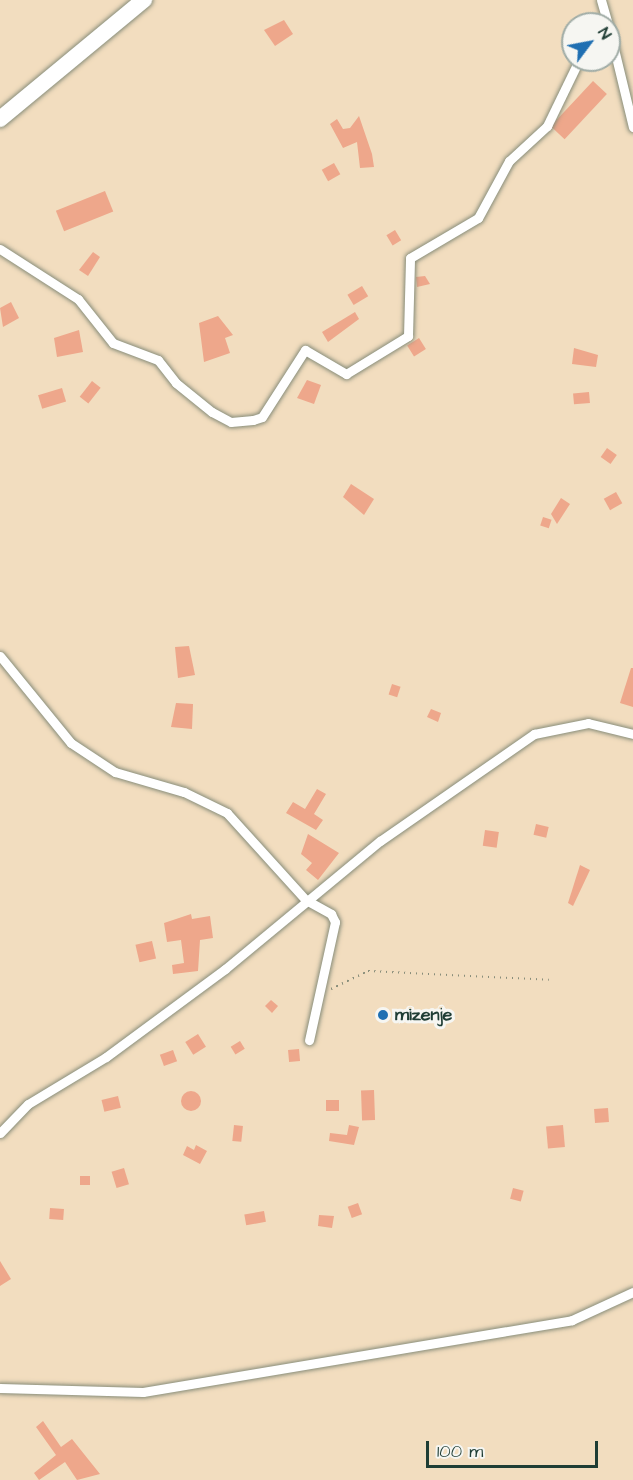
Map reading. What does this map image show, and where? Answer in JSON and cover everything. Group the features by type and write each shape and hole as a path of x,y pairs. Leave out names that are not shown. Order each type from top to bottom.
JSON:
{"highway":[{"path":"0,119 144,0"}],"street":[{"path":"0,249 78,299 113,343 158,360 176,383 212,412 231,423 253,420 262,417 305,350 346,374 408,336 410,258 478,218 509,161 546,126 573,72"},
{"path":"619,72 633,127"},
{"path":"0,656 71,743 116,772 184,792 227,813 306,900 335,922 309,1040"},
{"path":"0,1133 28,1104 106,1057 380,841 538,732 588,723 633,734"},
{"path":"0,1388 143,1392 572,1320 633,1292"}],"path":[{"path":"318,997 368,972 549,980"}],"building":[{"path":"284,20 293,34 275,46 264,30"},
{"path":"593,81 607,94 565,139 551,126"},
{"path":"359,116 374,167 360,168 357,142 343,148 330,124 337,119 343,129 350,128"},
{"path":"334,163 340,174 328,181 322,170"},
{"path":"105,191 113,211 64,231 56,211"},
{"path":"395,230 401,240 393,245 386,235"},
{"path":"93,252 100,257 88,276 79,270"},
{"path":"425,276 430,284 417,287 416,277"},
{"path":"362,286 368,296 354,305 347,295"},
{"path":"11,302 19,318 3,327 0,308"},
{"path":"355,312 359,319 328,342 322,332"},
{"path":"218,316 233,335 225,338 230,353 204,362 199,323"},
{"path":"79,330 83,352 57,357 54,338"},
{"path":"419,338 426,349 414,356 407,345"},
{"path":"574,348 598,355 596,367 572,364"},
{"path":"307,380 321,385 314,404 297,398"},
{"path":"92,381 101,388 88,404 80,397"},
{"path":"62,388 66,401 42,409 38,395"},
{"path":"589,392 590,403 574,404 573,393"},
{"path":"607,448 617,455 611,464 601,457"},
{"path":"351,484 374,499 364,515 343,497"},
{"path":"616,492 622,503 610,510 604,499"},
{"path":"561,498 570,504 557,524 551,514"},
{"path":"543,517 552,520 549,528 540,526"},
{"path":"189,646 195,675 178,678 175,647"},
{"path":"631,668 633,668 633,707 620,703"},
{"path":"392,684 401,687 397,697 389,694"},
{"path":"176,703 193,704 192,729 171,727"},
{"path":"431,709 441,713 438,722 427,717"},
{"path":"317,789 326,794 314,814 323,820 316,830 286,813 293,802 305,809"},
{"path":"536,824 549,827 546,838 534,835"},
{"path":"485,830 499,832 497,848 483,846"},
{"path":"308,834 339,853 318,880 306,870 312,863 301,854"},
{"path":"580,865 590,870 573,906 568,903"},
{"path":"191,914 192,919 210,916 213,938 200,940 198,971 173,974 172,965 184,963 181,940 167,942 164,923"},
{"path":"152,941 156,959 139,962 135,945"},
{"path":"271,1000 278,1006 272,1013 265,1006"},
{"path":"198,1034 206,1047 193,1055 185,1042"},
{"path":"240,1041 245,1049 235,1054 231,1047"},
{"path":"299,1049 300,1061 289,1062 288,1050"},
{"path":"173,1050 177,1061 164,1066 160,1055"},
{"path":"361,1090 374,1090 375,1120 362,1120"},
{"path":"187,1091 195,1091 201,1097 201,1105 195,1111 187,1111 181,1105 181,1097"},
{"path":"118,1096 121,1108 104,1112 102,1100"},
{"path":"326,1100 339,1100 339,1111 326,1111"},
{"path":"608,1108 609,1122 595,1123 594,1109"},
{"path":"234,1125 243,1126 241,1142 232,1141"},
{"path":"349,1125 359,1127 354,1145 329,1141 330,1133 347,1135"},
{"path":"563,1125 565,1147 548,1148 546,1126"},
{"path":"196,1145 207,1151 200,1164 183,1155 187,1146 194,1150"},
{"path":"124,1168 129,1184 117,1188 112,1172"},
{"path":"80,1176 90,1176 90,1185 80,1185"},
{"path":"513,1188 524,1191 521,1201 510,1199"},
{"path":"358,1203 362,1214 352,1218 348,1207"},
{"path":"50,1208 64,1209 63,1220 49,1219"},
{"path":"264,1211 266,1222 246,1225 244,1214"},
{"path":"319,1215 334,1216 332,1228 318,1226"},
{"path":"0,1261 11,1279 0,1286"},
{"path":"43,1421 61,1447 72,1439 100,1474 77,1480 65,1462 39,1480 34,1473 56,1455 36,1427"}],"place":[{"name":"mizenje","path":"383,1015"}]}
